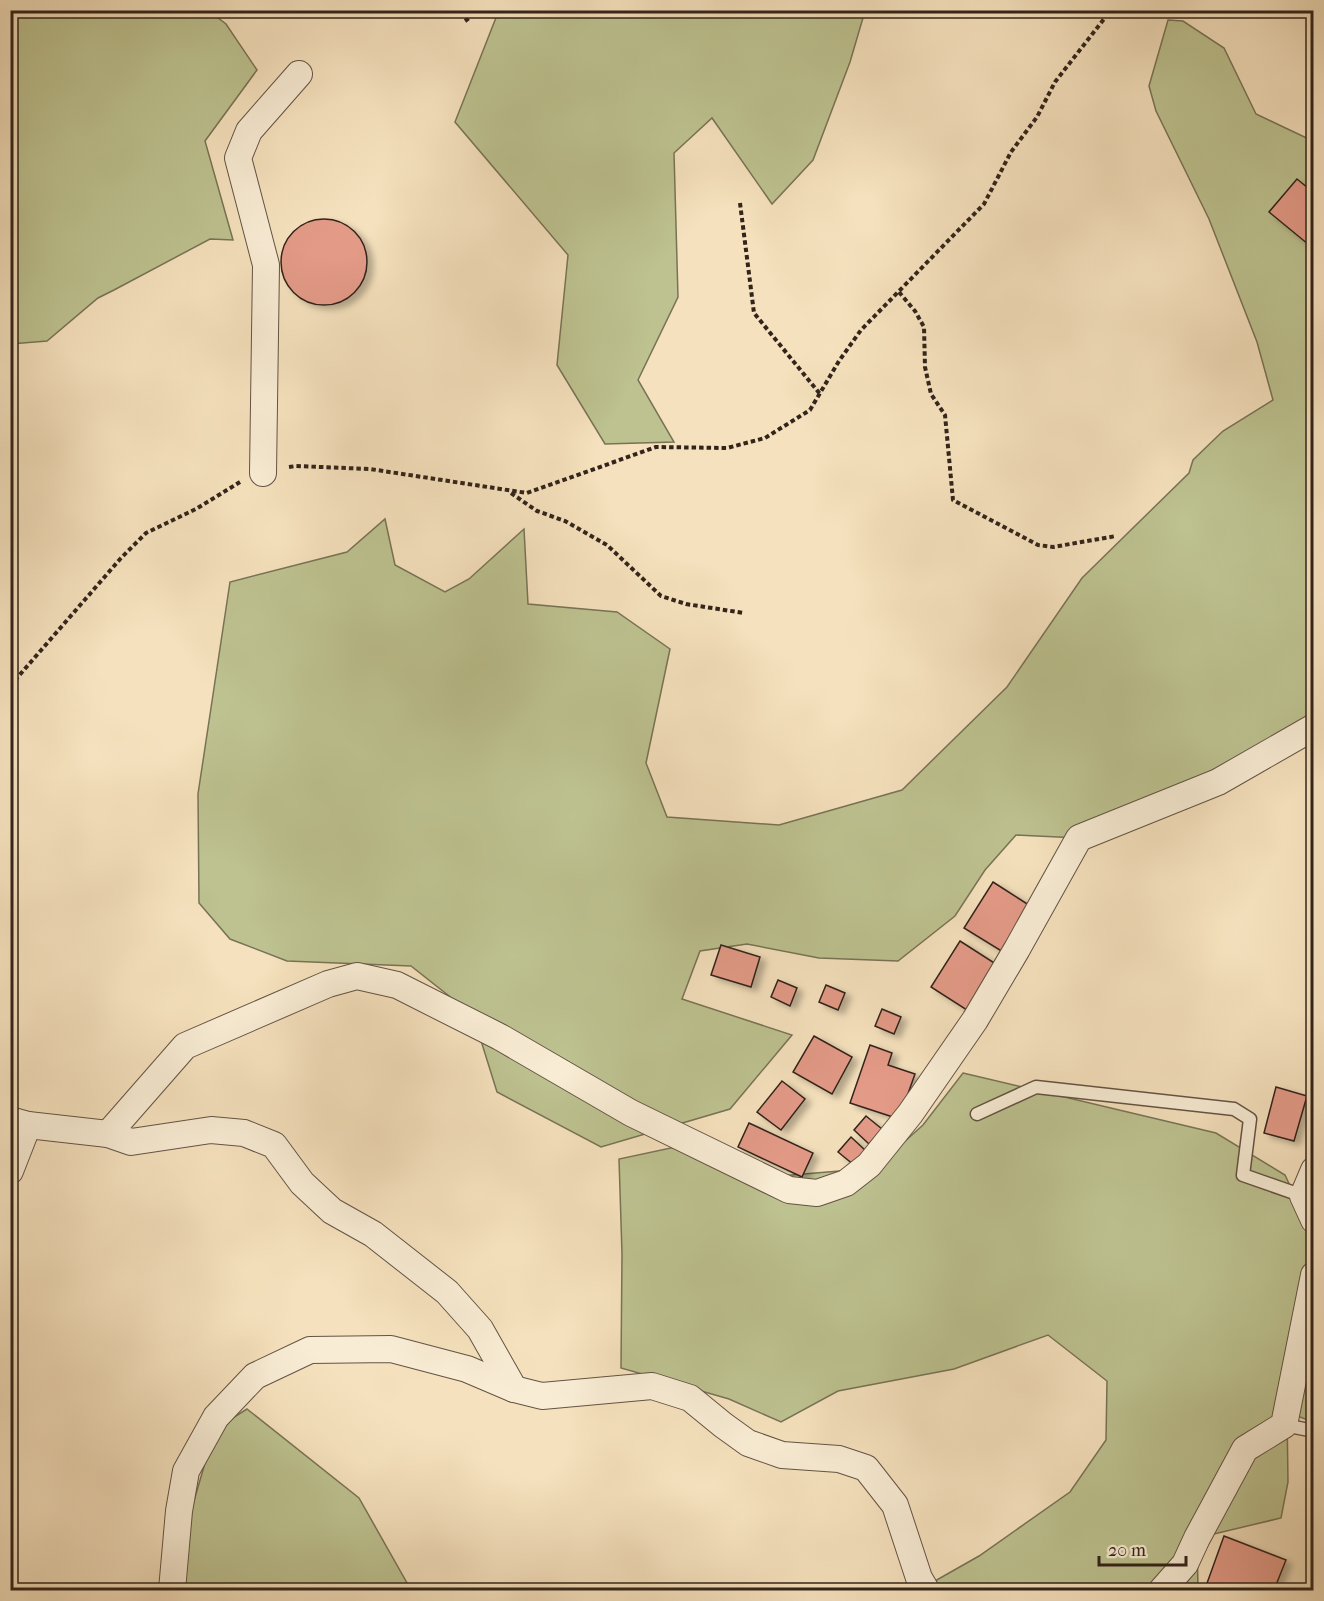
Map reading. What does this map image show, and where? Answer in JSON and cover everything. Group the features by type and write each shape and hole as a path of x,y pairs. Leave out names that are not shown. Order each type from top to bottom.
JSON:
{"street":[{"path":"263,473 266,265 238,158 249,131 299,74"},
{"path":"108,1134 185,1046 328,984 357,976 397,986 500,1037 631,1113 789,1190 817,1193 846,1183 869,1165 910,1114 975,1020 1079,838 1218,782 1314,727"},
{"path":"10,1171 19,1122 108,1134 131,1142 211,1130 244,1133 274,1145 302,1182 332,1211 373,1234 447,1292 480,1329 514,1389"},
{"path":"1314,1170 1303,1196 1314,1220"},
{"path":"1162,1590 1185,1564 1245,1449 1284,1425 1314,1275"},
{"path":"172,1590 179,1511 186,1471 216,1417 255,1376 310,1350 391,1349 467,1369 514,1389 542,1396 652,1386 690,1398 748,1443 782,1455 839,1459 866,1468 895,1506 919,1578 926,1590"}],"lane":[{"path":"977,1114 1036,1087 1234,1109 1250,1119 1243,1175 1303,1196"},
{"path":"1284,1425 1314,1431"}],"path":[{"path":"465,21 481,10"},
{"path":"10,686 121,558 146,533 196,509 251,476 296,466 370,469 527,493 656,447 727,448 765,438 810,410 861,330 984,204 1011,152 1037,117 1055,82 1111,10"},
{"path":"740,203 754,313 820,394"},
{"path":"898,292 915,311 924,327 925,367 931,394 945,415 953,500 1038,545 1053,547 1116,536"},
{"path":"509,491 537,511 565,521 607,545 661,596 686,604 744,613"}],"green space":[{"path":"11,10 209,11 226,24 257,70 205,141 233,240 210,239 98,298 47,341 11,344"},
{"path":"499,10 865,11 850,62 813,160 772,204 712,118 674,153 678,297 638,380 674,442 605,444 557,365 568,255 455,122"},
{"path":"1168,20 1183,21 1224,48 1256,114 1313,141 1314,726 1079,838 1016,835 985,870 955,916 898,961 819,958 747,944 700,951 682,999 792,1035 730,1109 601,1147 497,1092 473,1015 411,966 287,961 230,939 199,903 198,794 230,582 347,552 385,519 395,565 445,592 469,579 524,529 528,604 617,612 670,649 646,763 667,817 779,825 902,790 1007,687 1082,578 1189,473 1193,460 1223,431 1273,400 1257,342 1209,219 1156,111 1149,86"},
{"path":"963,1073 1216,1133 1285,1175 1313,1235 1313,1422 1287,1412 1288,1482 1281,1518 1197,1538 1198,1590 919,1590 979,1556 1070,1492 1106,1440 1107,1381 1048,1335 954,1369 838,1391 781,1422 729,1399 621,1368 622,1254 619,1159 694,1143 744,1179 875,1168 923,1125"},
{"path":"247,1409 359,1498 411,1590 182,1590 186,1528 215,1429"}],"building":[{"path":"1297,179 1314,193 1314,249 1269,212"},
{"path":"324,219 341,222 360,238 364,245 367,262 364,279 348,298 341,302 324,305 307,302 288,286 284,279 281,262 284,245 300,226 307,222"},
{"path":"993,882 1032,907 1003,952 964,928"},
{"path":"960,941 999,966 970,1012 931,987"},
{"path":"721,945 760,957 751,987 711,975"},
{"path":"778,980 797,988 790,1006 771,997"},
{"path":"826,985 845,993 838,1010 819,1002"},
{"path":"882,1009 901,1017 894,1034 875,1026"},
{"path":"814,1036 852,1057 832,1094 793,1072"},
{"path":"870,1045 892,1053 888,1065 915,1074 899,1119 850,1103"},
{"path":"782,1081 805,1099 781,1130 757,1112"},
{"path":"1276,1087 1307,1096 1294,1141 1264,1133"},
{"path":"866,1116 882,1129 869,1144 854,1130"},
{"path":"749,1123 813,1153 802,1177 738,1147"},
{"path":"851,1137 866,1151 854,1165 838,1152"},
{"path":"1224,1536 1286,1560 1274,1590 1219,1590 1206,1586"}]}
